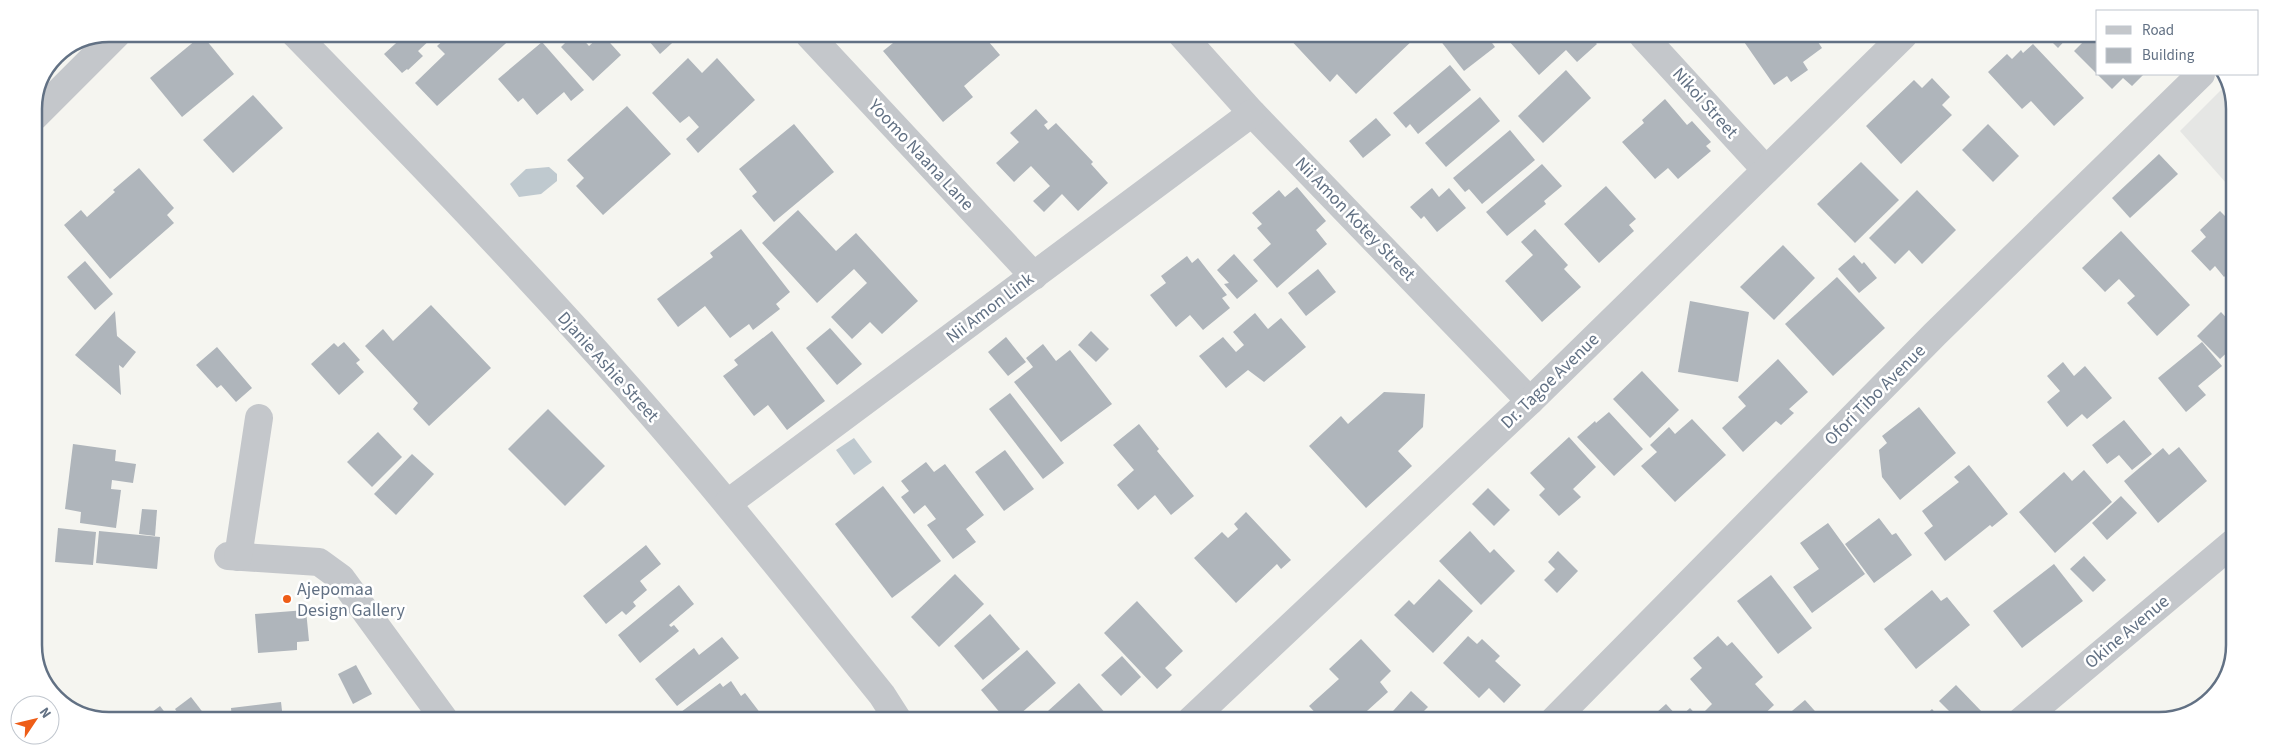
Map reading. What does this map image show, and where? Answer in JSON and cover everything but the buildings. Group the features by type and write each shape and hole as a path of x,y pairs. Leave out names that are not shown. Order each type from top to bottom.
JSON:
{"street":[{"path":"42,108 109,42"},
{"name":"Djanie Ashie Street","path":"302,42 437,180 624,383 728,503 882,695 893,712"},
{"name":"Yoomo Naana Lane","path":"816,42 1034,276"},
{"name":"Nii Amon Kotey Street","path":"1188,42 1252,113 1530,401"},
{"name":"Nikoi Street","path":"1649,42 1766,170"},
{"name":"Dr. Tagoe Avenue","path":"1207,712 1530,401 1897,42"},
{"name":"Ofori Tibo Avenue","path":"1562,712 1936,334 2200,75"},
{"name":"Nii Amon Link","path":"728,503 1252,113"},
{"path":"259,418 233,556 319,562 341,578 376,623 439,712"},
{"name":"Okine Avenue","path":"2032,712 2226,549"}],"shaded area":[{"path":"2222,88 2226,105 2226,183 2180,131"},
{"path":"549,167 557,174 557,181 541,194 519,197 510,184 526,169"},
{"path":"854,438 872,462 854,475 836,450"}],"place":[{"name":"Ajepomaa Design Gallery","path":"287,599"}]}
